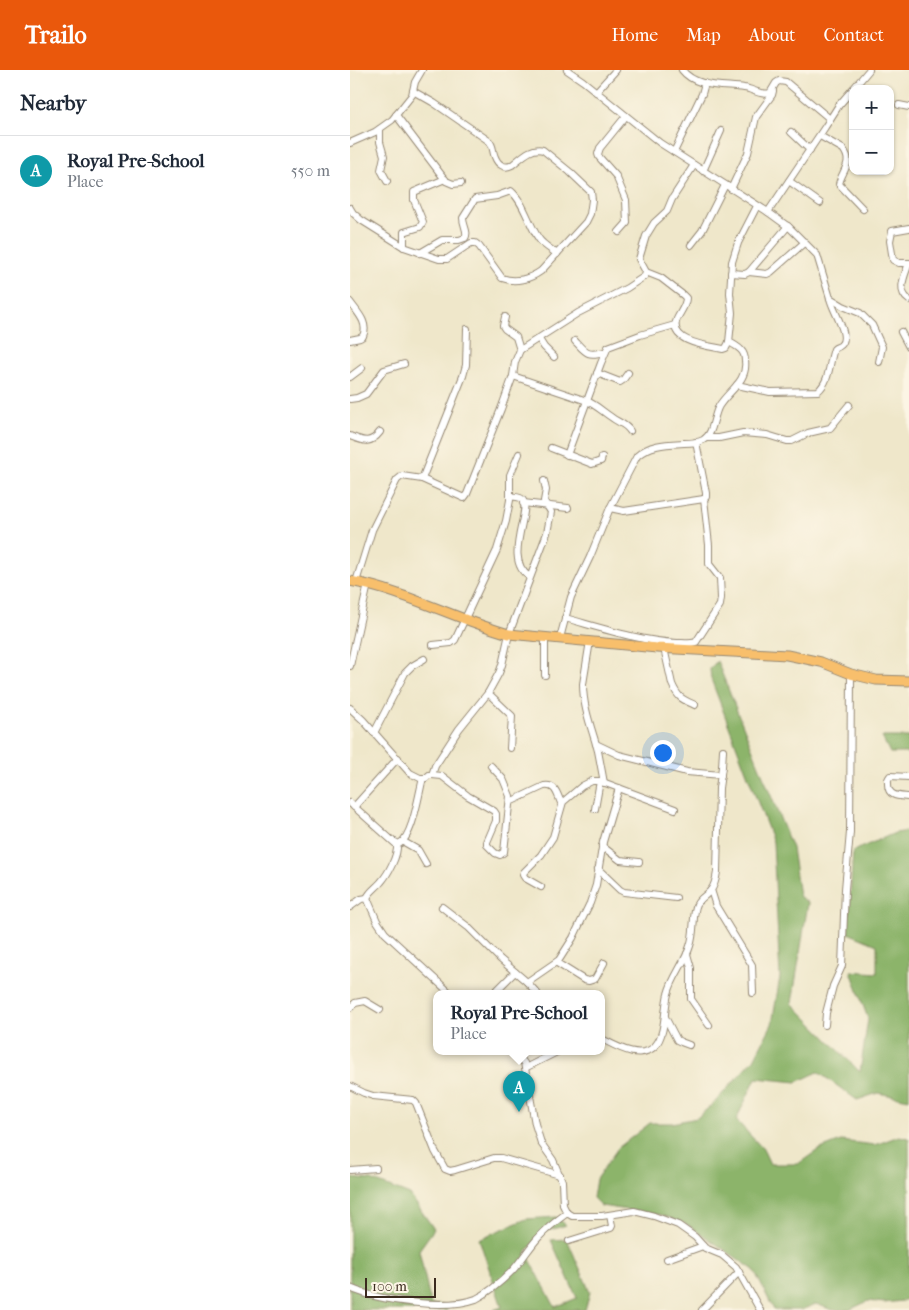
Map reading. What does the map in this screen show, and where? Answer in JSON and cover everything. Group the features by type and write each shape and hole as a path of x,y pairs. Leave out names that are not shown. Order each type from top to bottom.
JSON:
{"main road":[{"path":"353,582 368,584 418,600 485,627 509,634 664,648 787,655 821,662 852,674 876,680 909,681"}],"street":[{"path":"350,143 380,129 392,120 413,91 422,70"},
{"path":"567,70 660,143 788,226 817,254 831,305 845,336 842,344 834,349 828,375 821,389 816,391 770,392 737,385"},
{"path":"596,92 616,70"},
{"path":"682,70 691,78 705,83 746,88 764,94 770,93 779,81 786,82 830,120"},
{"path":"857,85 870,70"},
{"path":"674,152 702,94 705,83"},
{"path":"691,245 702,231 748,153 756,117 772,95 773,88"},
{"path":"350,208 361,220 404,247 439,259 447,259 471,243 475,243 502,278 514,281 536,275 541,271 589,218 591,192 566,168 543,150 540,148 532,150 509,167 502,166 494,158 492,143 434,103 413,91"},
{"path":"768,212 820,136 839,104 849,93"},
{"path":"899,106 909,107"},
{"path":"396,115 445,179 450,183 461,184"},
{"path":"619,232 627,223 626,200 616,176 598,154 600,148 626,116"},
{"path":"380,129 380,142 384,156 381,170 387,181"},
{"path":"703,171 721,132"},
{"path":"791,132 810,150"},
{"path":"820,136 845,152 848,165 839,184 863,209"},
{"path":"694,165 672,199 667,211 654,223 646,236 638,259 646,272 661,278 686,298 685,306 675,325 678,335 698,344 726,348 729,342 732,310 730,293 732,262 738,243 757,206"},
{"path":"404,247 404,232 420,227 423,222 413,197 414,192 445,179"},
{"path":"789,181 820,203"},
{"path":"420,253 442,240 465,238 467,233 463,218 475,199 496,196 510,191 524,210 539,240 557,254"},
{"path":"749,272 788,226"},
{"path":"909,228 892,231 890,241 893,260 899,263 909,263 902,288 903,294 909,300"},
{"path":"731,273 767,274 805,242"},
{"path":"353,582 372,530 397,480 402,476 422,479 460,497 466,497 501,409 520,350 589,307 630,287 645,276 646,272"},
{"path":"830,298 860,313 872,325 882,347 879,362"},
{"path":"350,302 362,319 365,332 360,338 350,340"},
{"path":"505,317 503,326 516,337 520,350"},
{"path":"567,454 605,352 610,345 675,325"},
{"path":"422,479 464,376 467,329"},
{"path":"901,332 909,346"},
{"path":"539,339 554,357"},
{"path":"575,341 588,353 594,355 605,352"},
{"path":"560,638 571,597 610,508 637,456 644,450 659,445 696,442 706,438 719,405 737,385 744,373 746,369 744,355 742,351 729,342"},
{"path":"350,399 366,394 384,370 404,364"},
{"path":"350,377 362,368"},
{"path":"597,373 620,382 628,373"},
{"path":"513,376 594,404 610,417 626,426 630,431"},
{"path":"706,438 718,438 743,433 767,435 792,441 808,433 830,428 849,405"},
{"path":"350,436 361,440 370,440 374,439 380,432"},
{"path":"565,618 621,634 661,642 690,644 696,642 721,602 720,578 709,564 704,499 706,493 696,442"},
{"path":"551,448 592,464 600,461 602,457"},
{"path":"433,645 453,642 455,640 497,550 507,516 510,496 510,475 519,454"},
{"path":"432,775 459,728 488,693 502,665 509,634 547,533 551,512 544,501 546,490 544,481"},
{"path":"510,496 522,499 525,509 519,534 518,561 522,570 530,577"},
{"path":"610,508 624,511 704,499"},
{"path":"523,503 568,508"},
{"path":"350,666 368,584"},
{"path":"545,637 545,675"},
{"path":"590,641 583,691 587,714 596,744 602,782 595,810"},
{"path":"664,648 674,690 682,699 695,705"},
{"path":"374,733 405,673 424,659"},
{"path":"825,1025 833,986 842,966 845,889 850,832 852,674"},
{"path":"488,693 510,712 512,716 510,748"},
{"path":"350,708 410,773 420,778 432,775 442,776 496,814 496,821 487,845 500,855 504,852 510,792 503,779 491,766"},
{"path":"596,744 619,755 687,772 721,775"},
{"path":"605,1040 634,1052 646,1051 658,1042 663,1029 671,985 693,938 697,904 711,890 717,872 719,788 723,750"},
{"path":"398,758 352,805 395,842 399,844 404,842 417,848 426,864"},
{"path":"909,777 890,776 888,788 891,795 909,797"},
{"path":"404,842 418,803 423,778"},
{"path":"541,887 525,878 523,876 524,872 541,855 553,837 562,803 582,786 592,781 602,782 675,810"},
{"path":"510,802 544,786 549,786 555,789 562,803"},
{"path":"527,982 555,964 563,955 590,903 595,890 602,846 619,788"},
{"path":"367,898 388,873 398,849 395,842"},
{"path":"602,846 620,860 638,862"},
{"path":"598,869 624,892 676,898"},
{"path":"711,890 716,906 749,960 753,971 753,993"},
{"path":"350,907 361,899 367,898"},
{"path":"367,898 377,922 385,933 447,990"},
{"path":"442,907 468,927 534,990"},
{"path":"687,954 691,968 690,999 709,1025"},
{"path":"555,964 589,981 595,979 604,963"},
{"path":"497,990 514,972"},
{"path":"350,1008 356,1003 365,1001 380,1010"},
{"path":"664,1016 678,1040 689,1045"},
{"path":"517,1055 526,1068 535,1124 541,1142 560,1175 563,1187 563,1205 567,1214 572,1216 610,1215 634,1211 678,1225 695,1237 705,1248 731,1261 760,1310"},
{"path":"526,1068 552,1055"},
{"path":"350,1086 364,1094 373,1096 413,1100 445,1169 450,1171 456,1170 494,1158 501,1158 560,1175"},
{"path":"350,1170 376,1168"},
{"path":"350,1288 374,1296 413,1304 433,1306 469,1302 491,1290 520,1262 538,1238 554,1222 567,1214"},
{"path":"569,1241 611,1228 610,1215"},
{"path":"666,1258 703,1246"},
{"path":"702,1310 739,1272"}],"green space":[{"path":"717,661 792,848 799,896 808,903 792,1003 860,1072 868,1019 851,971 877,973 877,945 848,933 853,851 895,833 909,831 909,1099 878,1093 857,1100 818,1072 797,1082 756,1078 736,1120 763,1149 770,1164 798,1164 818,1150 841,1141 875,1145 899,1136 909,1138 909,1298 902,1301 884,1303 868,1301 849,1310 832,1310 816,1304 801,1310 774,1310 754,1270 688,1225 662,1215 601,1206 593,1198 596,1179 618,1148 650,1123 672,1123 697,1118 716,1101 754,1059 772,1024 780,977 773,842 711,679 710,669"},
{"path":"882,737 909,737 909,753 890,753"},
{"path":"350,1178 371,1180 410,1195 434,1229 419,1250 431,1305 446,1305 447,1310 350,1310"},
{"path":"556,1217 566,1225 544,1232 526,1252 555,1307 577,1298 551,1240 567,1239 590,1292 585,1310 493,1310 502,1307 479,1239 526,1219"}],"place":[{"name":"Royal Pre-School","path":"519,1112"}]}
